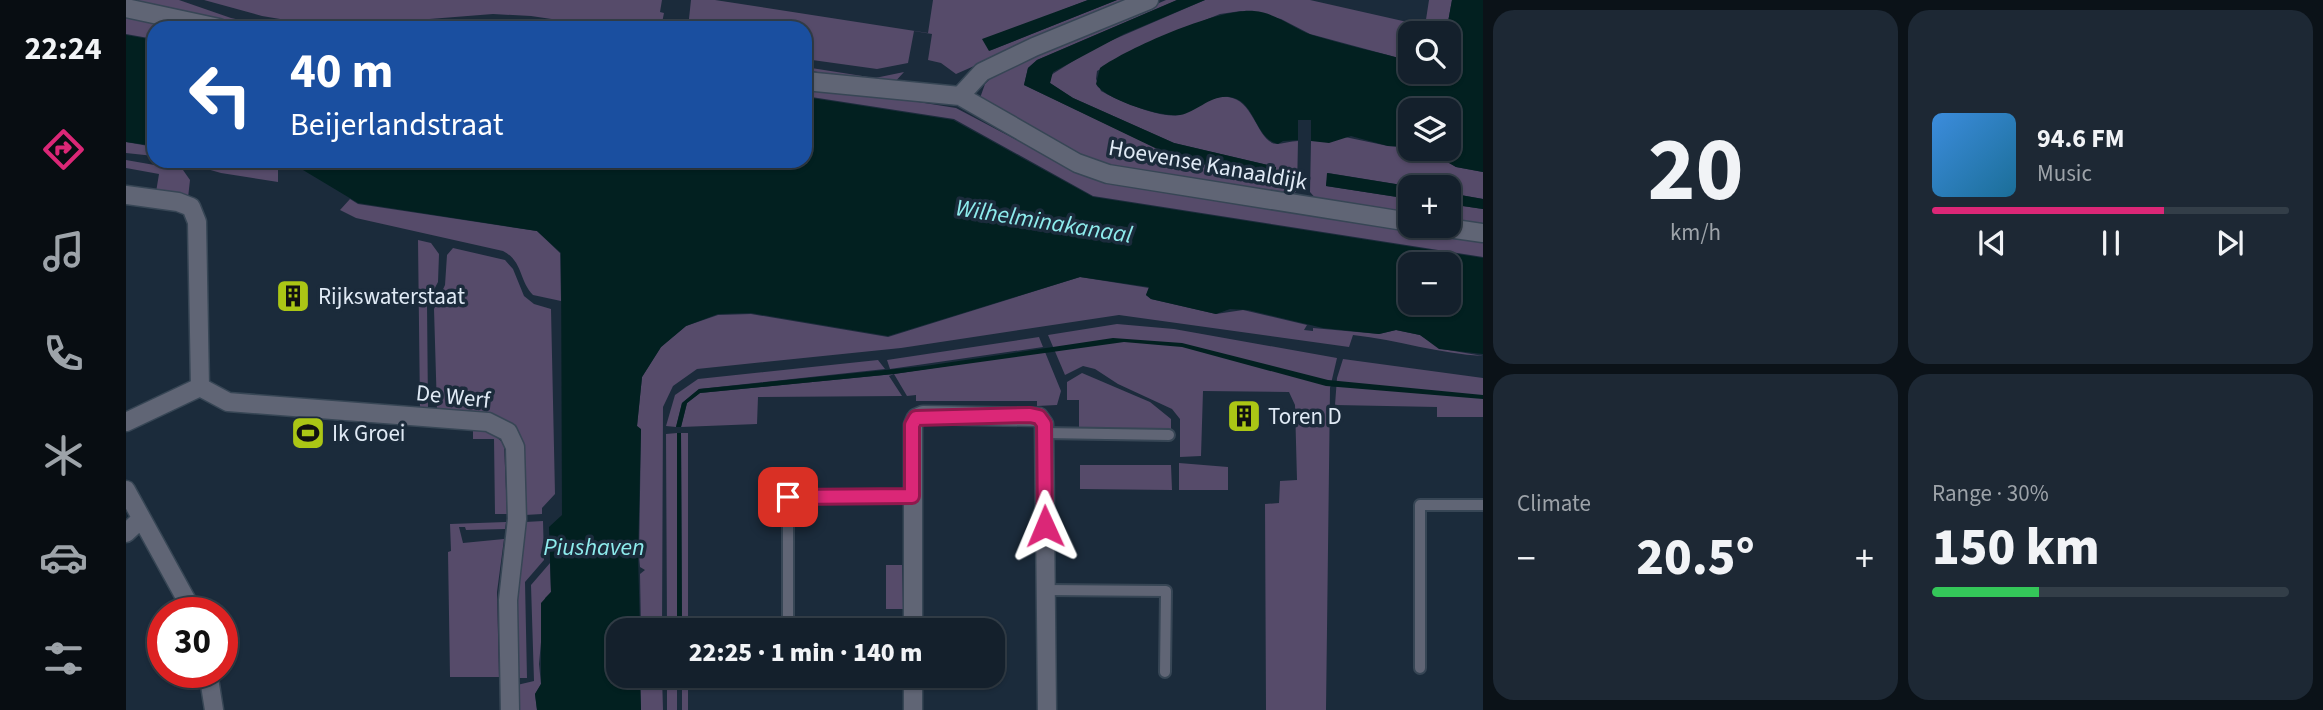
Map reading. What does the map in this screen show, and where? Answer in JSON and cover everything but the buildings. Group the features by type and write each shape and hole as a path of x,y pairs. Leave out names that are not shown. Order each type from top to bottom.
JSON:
{"street":[{"path":"960,96 982,72 1034,47 1149,0"},
{"path":"126,8 186,21"},
{"name":"Hoevense Kanaaldijk","path":"812,81 960,96 1077,163 1108,174 1398,220"},
{"path":"126,195 178,202 191,207 197,222 200,387 126,422"},
{"path":"1461,230 1483,233"},
{"name":"De Werf","path":"200,387 228,402 488,422 508,432 515,447 517,519 508,600 510,710"},
{"path":"913,618 912,425 916,418 1039,417 1044,424 1047,710"},
{"path":"126,490 185,597"},
{"path":"126,533 141,519"},
{"path":"211,688 214,710"},
{"path":"913,688 913,710"}],"lane":[{"path":"1044,433 1169,435"},
{"path":"788,618 788,497 912,496"},
{"path":"1420,668 1420,505 1483,505"},
{"path":"1046,590 1166,591 1165,672"}],"shaded area":[{"path":"126,0 179,0 245,21 232,21 174,12"},
{"path":"204,0 662,0 660,12 664,13 662,21 565,21 493,14 404,21 292,21 262,16"},
{"path":"691,0 715,0 928,33 933,0 1088,0 1062,10 989,51 1117,0 1125,0 956,74 941,63 928,60 932,34 914,31 908,63 877,69 812,60 812,21 689,21"},
{"path":"1166,0 1177,0 1037,60 1028,68 1024,85 1190,164 1276,167 1174,143 1073,98 1050,83 1051,75 1094,48 1205,0 1310,0 1403,21 1398,21 1398,58 1310,34 1281,19 1241,11 1220,14 1139,47 1097,71 1096,79 1101,91 1150,112 1178,115 1215,98 1228,97 1237,100 1244,105 1270,142 1277,144 1298,141 1297,190 1292,196 1106,165 1084,157 980,98 985,84 996,73"},
{"path":"1429,0 1452,0 1448,21 1426,21"},
{"path":"126,18 147,22 147,38 126,34"},
{"path":"812,68 875,78 904,72 893,84 812,71"},
{"path":"812,85 956,108 1051,158 1104,181 1398,228 1398,238 1458,238 1483,242 1483,257 1461,252 1093,196 954,119 812,97"},
{"path":"1345,137 1398,147 1398,161 1446,161 1456,167 1483,172 1483,199 1461,195 1461,175 1398,175 1398,184 1328,173 1326,186 1398,197 1398,213 1317,200 1310,192 1311,141"},
{"path":"126,142 147,146 147,155 126,153"},
{"path":"126,160 147,164 147,168 183,170 190,180 188,198 156,192 159,174 126,168"},
{"path":"204,168 278,168 278,182"},
{"path":"350,199 358,204 537,231 560,253 561,301 533,295 514,260 503,251 356,218 340,210"},
{"path":"1461,206 1483,209 1483,226 1461,223"},
{"path":"418,240 431,243 439,254 438,282 427,303 428,409 420,409"},
{"path":"453,248 505,260 513,269 524,296 534,304 551,309 555,494 542,508 542,514 525,515 524,461 517,431 492,417 437,410 434,309 445,285 447,255"},
{"path":"1080,277 1149,288 1146,295 1151,299 1216,314 1243,310 1307,325 1304,330 1313,331 1313,328 1379,334 1396,330 1420,335 1442,349 1483,356 1451,353 1353,335 1349,347 1119,315 901,348 697,369 673,386 663,407 662,618 641,618 640,574 645,570 640,567 639,556 641,430 637,426 642,377 661,347 686,326 718,315 751,314 888,337"},
{"path":"1117,324 1174,329 1337,358 1330,388 1326,710 1266,710 1265,504 1279,503 1280,481 1297,480 1295,405 1289,392 1203,391 1201,456 1180,457 1180,419 1172,409 1118,384 1095,369 1083,366 1065,375 1048,335"},
{"path":"1039,337 1043,347 890,369 887,360"},
{"path":"1045,352 1061,391 1057,405 1037,406 1037,401 916,401 916,395 907,396 894,374"},
{"path":"1343,359 1483,378 1483,417 1437,417 1437,407 1335,405 1337,378"},
{"path":"878,360 885,369 699,389 682,403 676,427 666,426 675,395 698,379"},
{"path":"1082,373 1150,402 1171,419 1171,430 1079,429 1079,400 1067,400 1067,382"},
{"path":"894,374 889,376 902,396 758,397 757,424 681,427 687,403 700,393"},
{"path":"473,430 491,432 504,444 507,514 495,514 494,439 473,439"},
{"path":"677,433 677,618 667,618 666,434"},
{"path":"681,433 688,433 688,618 682,618"},
{"path":"1179,463 1228,467 1228,490 1179,490"},
{"path":"1080,465 1171,465 1172,490 1080,489"},
{"path":"543,521 544,560 525,582 527,678 517,678 516,589 525,522"},
{"path":"506,522 505,529 466,530 465,527 459,527 463,543 504,539 497,592 499,677 450,677 450,524"},
{"path":"550,563 551,592 545,598 539,664 541,684 535,694 537,710 518,710 517,685 534,681 531,585"},
{"path":"886,565 902,565 903,609 886,609"},
{"path":"640,688 662,688 663,710 641,710"},
{"path":"667,688 677,688 677,710 667,710"},
{"path":"682,688 688,688 688,710 682,710"}],"water":[{"path":"1088,0 1117,0 989,51 982,39"},
{"path":"1177,0 1205,0 1124,34 1053,72 1050,83 1073,98 1174,143 1276,167 1275,177 1180,160 1024,85 1028,68 1037,60"},
{"path":"1452,0 1483,0 1483,172 1456,167 1445,161 1461,161 1461,98 1398,98 1398,146 1351,136 1329,143 1311,141 1311,120 1298,120 1298,140 1278,144 1264,135 1245,105 1230,97 1217,98 1180,115 1160,114 1110,96 1096,84 1100,68 1153,40 1198,22 1254,11 1270,15 1312,35 1398,58 1398,84 1461,84 1461,21 1448,21"},
{"path":"126,35 147,39 147,145 126,142"},
{"path":"812,98 953,120 1093,197 1445,252 1398,252 1398,315 1461,315 1461,255 1483,258 1483,354 1439,349 1420,335 1396,330 1379,334 1323,328 1248,310 1230,309 1216,314 1151,299 1146,295 1149,287 1080,277 888,336 751,313 718,314 686,326 661,347 642,377 637,426 641,429 638,556 640,618 606,618 606,688 640,688 641,710 537,710 535,694 541,684 541,603 551,592 549,527 562,515 561,253 537,231 358,203 303,170 292,168 812,168"},
{"path":"1327,173 1398,184 1398,197 1326,186"},
{"path":"1461,195 1483,199 1483,209 1461,206"},
{"path":"1113,338 1182,343 1328,380 1483,395 1483,399 1326,386 1182,347 1124,342 894,374 700,393 687,403 681,427 676,427 682,403 699,389 925,366"},
{"path":"677,433 681,433 682,618 677,618"}],"place":[{"name":"Rijkswaterstaat","path":"293,296"},
{"name":"Toren D","path":"1244,416"},
{"name":"Ik Groei","path":"308,433"}],"route":[{"path":"788,497 912,496 912,425 916,418 923,415 1030,415 1039,417 1044,424 1045,526"}],"water label":[{"name":"Wilhelminakanaal","path":"1044,221"},
{"name":"Piushaven","path":"594,547"}]}
